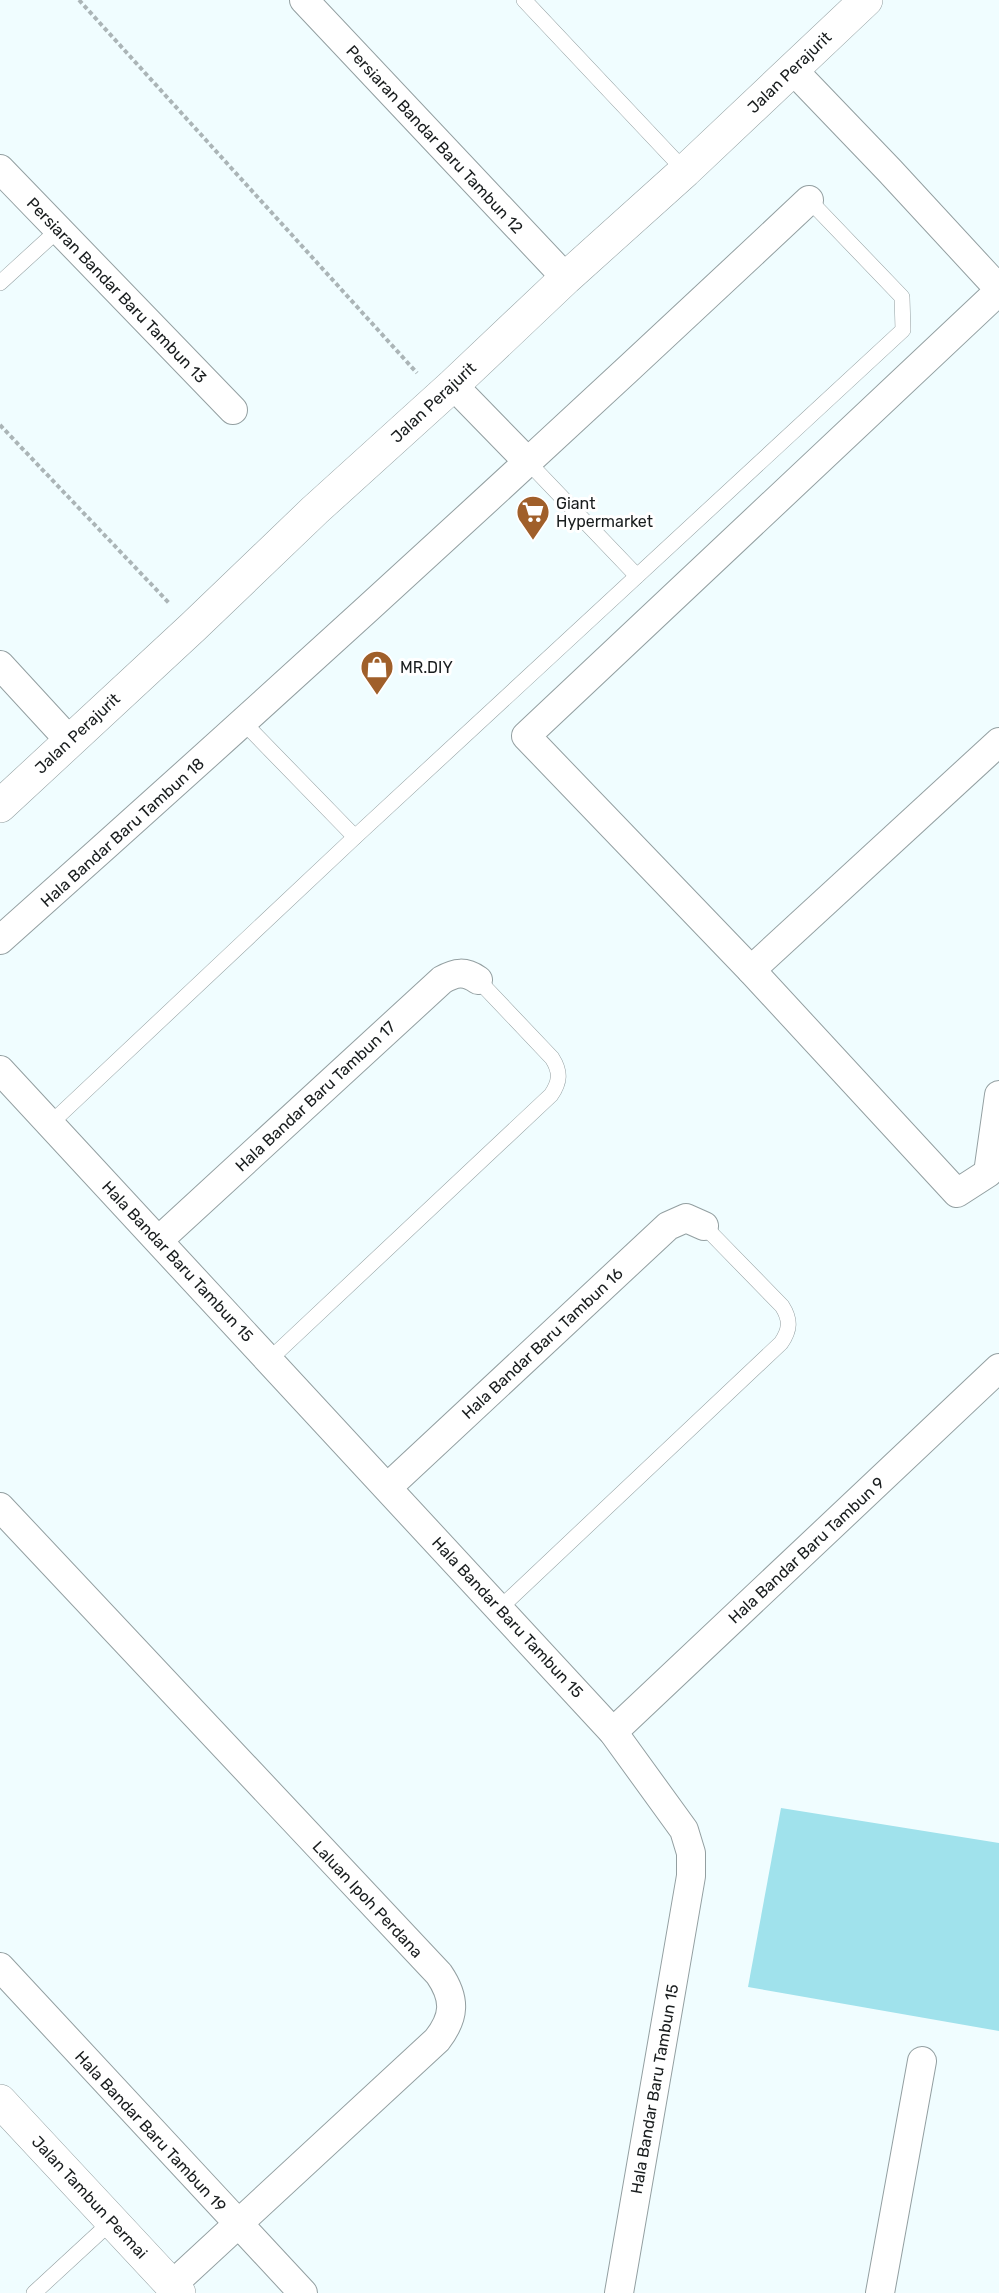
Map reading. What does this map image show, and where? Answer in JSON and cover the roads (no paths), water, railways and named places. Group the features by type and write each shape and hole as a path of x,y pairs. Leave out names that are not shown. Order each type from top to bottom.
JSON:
{"street":[{"name":"Jalan Perajurit","path":"0,806 315,510 685,171 866,0"},
{"name":"Persiaran Bandar Baru Tambun 12","path":"308,1 566,278"},
{"path":"793,69 999,290 526,736 751,970 957,1193 988,1173 999,1095"},
{"name":"Persiaran Bandar Baru Tambun 13","path":"0,169 233,410"},
{"name":"Hala Bandar Baru Tambun 18","path":"0,940 244,723 529,463 809,200"},
{"path":"446,391 529,463"},
{"path":"2,671 69,740"},
{"path":"751,970 999,742"},
{"name":"Hala Bandar Baru Tambun 17","path":"159,1240 442,980 460,973 478,980"},
{"name":"Hala Bandar Baru Tambun 15","path":"0,1070 613,1732 684,1830 692,1864 619,2293"},
{"name":"Hala Bandar Baru Tambun 16","path":"388,1487 668,1226 686,1218 695,1220 704,1226"},
{"name":"Hala Bandar Baru Tambun 9","path":"613,1732 999,1368"},
{"name":"Laluan Ipoh Perdana","path":"0,1507 439,1974 452,2000 451,2015 446,2029 437,2040 238,2224 175,2289"},
{"name":"Hala Bandar Baru Tambun 19","path":"0,1967 303,2293"},
{"path":"880,2293 922,2061"},
{"name":"Jalan Tambun Permai","path":"0,2101 175,2289"}],"lane":[{"path":"524,0 685,171"},
{"path":"50,1124 903,330 902,297 809,200"},
{"path":"0,283 58,230"},
{"path":"529,463 637,576"},
{"path":"244,723 356,837"},
{"path":"270,1359 557,1087 559,1077 552,1058 478,980"},
{"path":"500,1608 787,1335 788,1315 782,1306 704,1226"},
{"path":"34,2293 112,2221"}],"place":[{"name":"Giant Hypermarket","path":"533,541"},
{"name":"MR.DIY","path":"377,696"}]}
